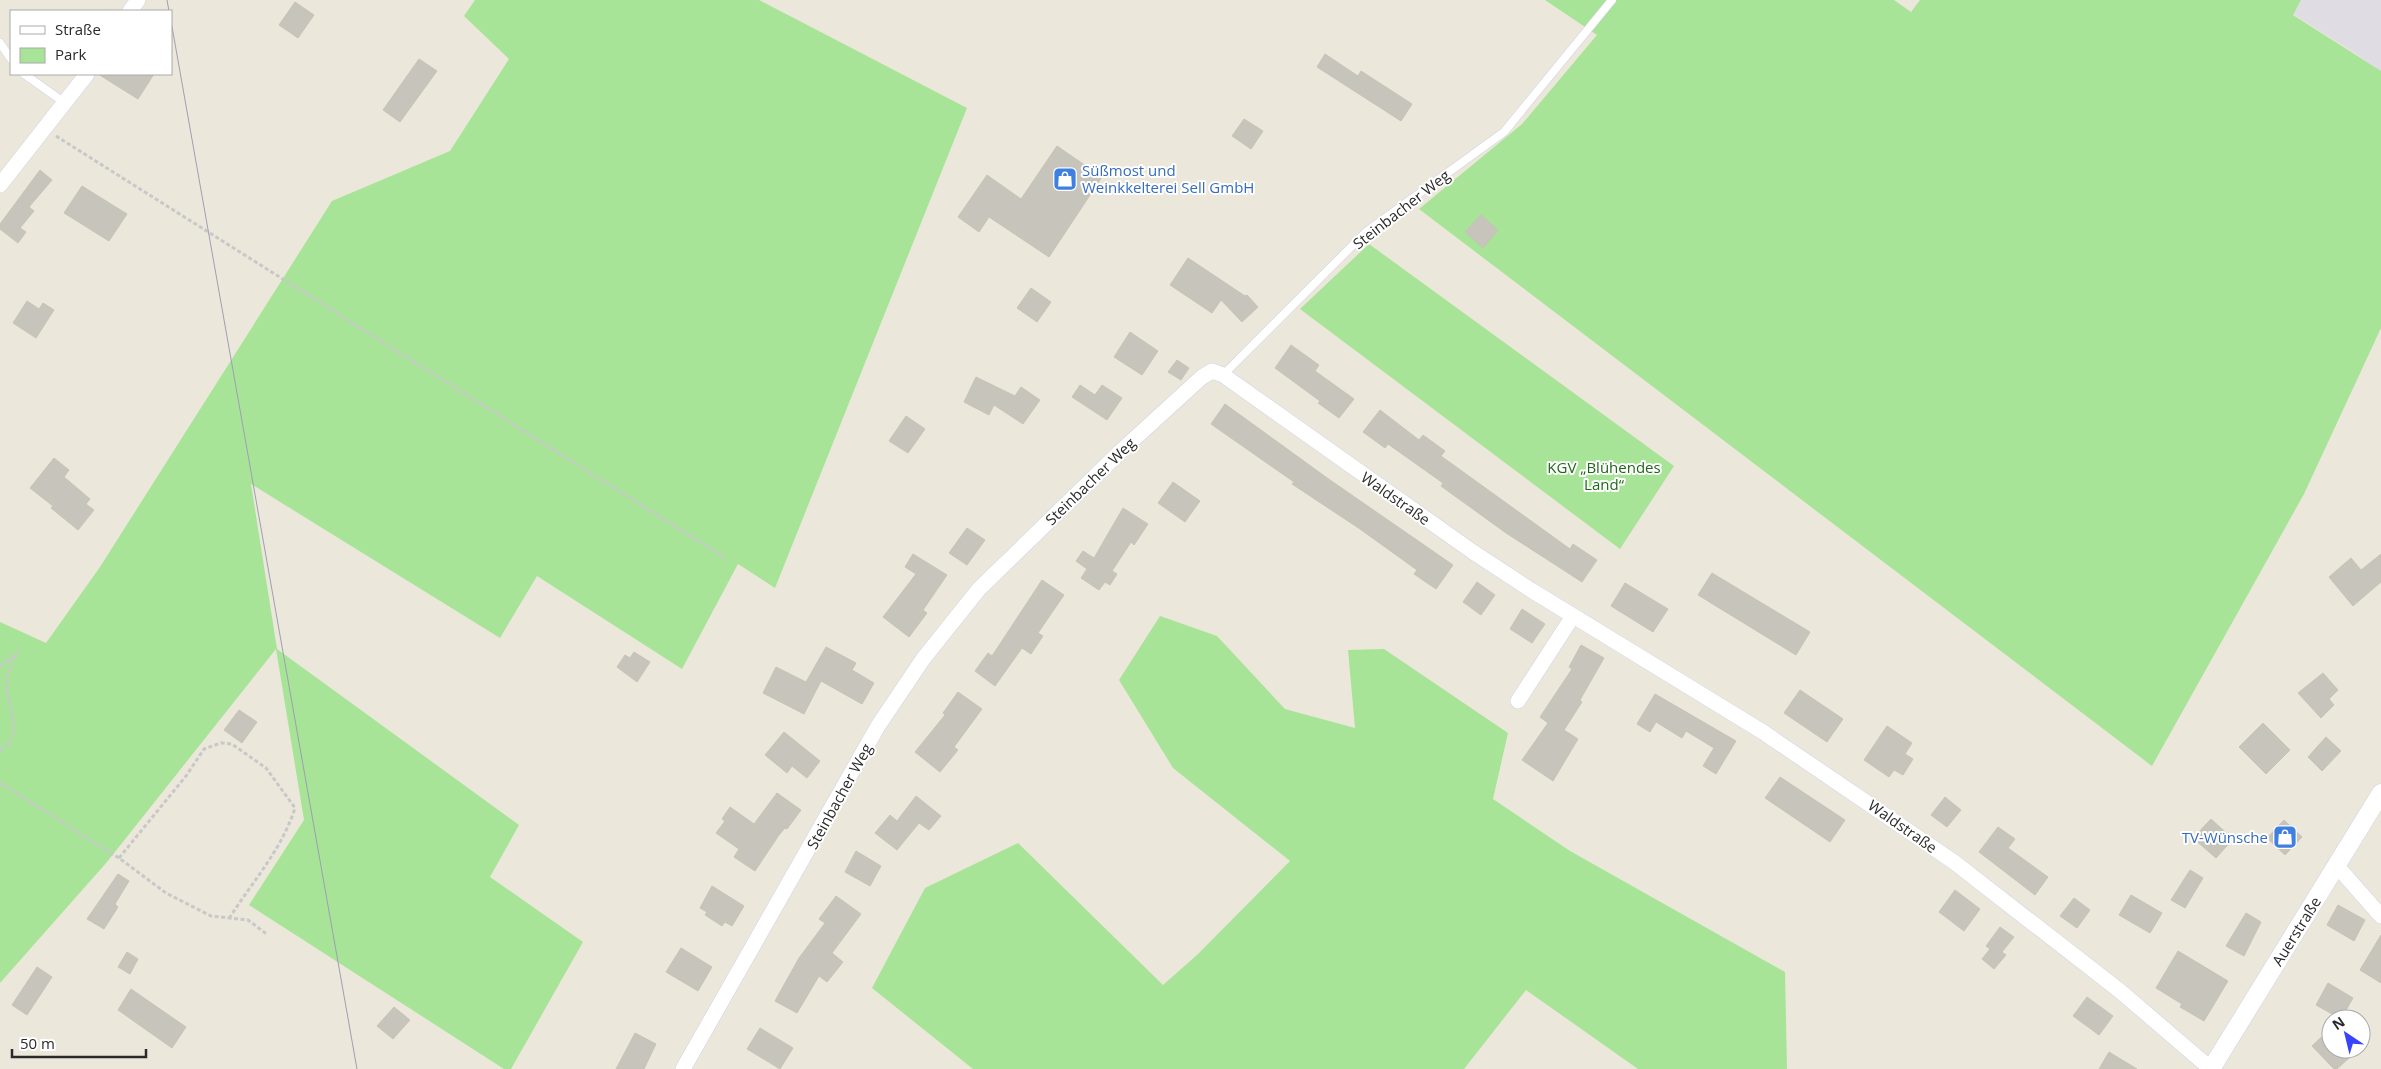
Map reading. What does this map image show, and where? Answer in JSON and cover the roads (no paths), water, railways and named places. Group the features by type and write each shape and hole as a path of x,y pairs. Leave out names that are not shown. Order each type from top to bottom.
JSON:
{"street":[{"path":"0,185 86,75"},
{"name":"Steinbacher Weg","path":"683,1069 878,726 923,659 979,590 1122,450 1202,377 1212,371 1223,375"},
{"name":"Waldstraße","path":"1223,375 1473,552 1572,616 1777,742 1954,862 2120,991 2211,1069"},
{"path":"1518,701 1572,616"},
{"name":"Auerstraße","path":"2211,1069 2381,793"},
{"path":"2336,865 2381,916"}],"lane":[{"name":"Steinbacher Weg","path":"1223,375 1366,232 1504,132 1612,0"},
{"path":"0,43 10,58"},
{"path":"25,75 65,103"}],"tram line":[{"path":"167,0 169,10"},
{"path":"172,27 357,1069"}],"place":[{"name":"Süßmost und Weinkkelterei Sell GmbH","path":"1065,179"},
{"name":"TV-Wünsche","path":"2285,837"}],"park label":[{"name":"KGV „Blühendes Land“","path":"1604,476"}]}
